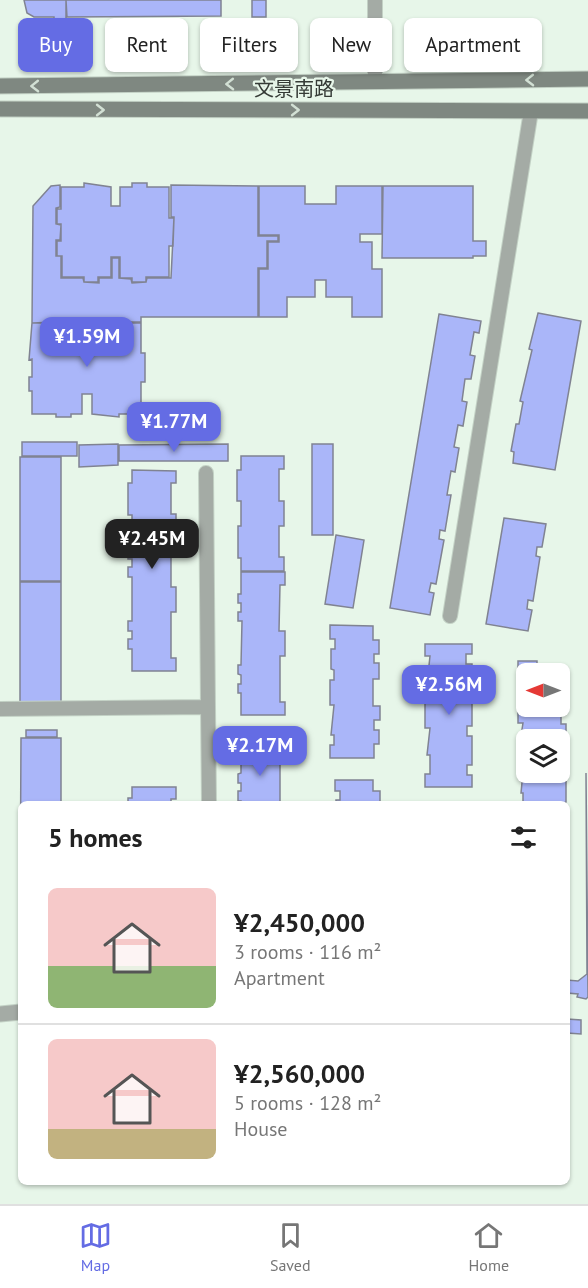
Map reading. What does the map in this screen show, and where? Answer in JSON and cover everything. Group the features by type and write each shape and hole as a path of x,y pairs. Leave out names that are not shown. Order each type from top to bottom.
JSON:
{"main road":[{"name":"文景南路","path":"0,86 588,79"},
{"name":"文景南路","path":"0,109 588,111"}],"street":[{"path":"0,1014 18,1012"}],"lane":[{"path":"375,0 375,82"},
{"path":"450,616 531,111"},
{"path":"206,473 209,801"},
{"path":"0,709 208,707"}],"building":[{"path":"24,0 66,0 66,18 34,17 27,13"},
{"path":"66,0 221,0 221,16 67,17"},
{"path":"252,0 266,0 266,17 252,17"},
{"path":"84,183 111,187 111,206 120,206 120,187 132,187 132,183 147,183 147,187 169,187 169,218 174,218 173,246 169,246 169,277 146,277 146,282 132,282 132,278 120,278 120,257 111,257 111,277 98,277 98,282 84,282 84,277 62,277 62,256 57,256 57,241 61,241 61,224 57,224 57,209 61,209 61,187 84,187"},
{"path":"60,185 60,207 56,208 56,224 61,225 60,240 56,240 56,256 61,256 61,278 83,278 84,282 99,283 99,278 112,278 112,258 119,258 119,278 131,279 132,283 146,282 147,278 171,278 174,217 171,217 171,185 258,186 258,236 278,236 278,241 267,241 267,268 258,268 258,317 141,317 141,322 120,322 120,318 104,318 104,322 91,322 91,342 83,342 83,322 71,322 71,318 56,318 56,322 32,323 33,206 51,186"},
{"path":"259,186 305,186 305,204 336,204 336,186 382,186 382,234 360,234 360,242 372,242 372,269 382,269 382,317 352,317 352,297 326,297 326,280 315,280 315,297 287,297 287,317 259,317 259,269 268,269 268,242 279,242 279,235 259,235"},
{"path":"383,186 473,186 473,241 486,241 486,256 382,258"},
{"path":"538,313 581,321 555,470 513,463 514,452 511,451 516,424 519,424 523,402 520,401"},
{"path":"439,314 481,321 479,333 474,332 470,355 475,356 471,379 465,379 462,401 467,402 463,426 458,425 454,447 459,448 455,472 451,471 447,495 451,495 445,531 440,530 439,539 444,540 436,584 431,583 429,592 434,593 430,615 390,608"},
{"path":"57,319 70,319 70,323 82,323 83,343 92,343 92,323 104,323 104,319 119,319 119,323 141,323 141,353 145,353 145,382 141,382 141,414 119,414 119,417 92,414 92,394 82,394 82,414 56,417 56,414 32,414 32,391 29,391 29,377 32,377 32,359 29,360 32,323 57,323"},
{"path":"22,442 77,442 77,456 22,456"},
{"path":"118,444 118,465 79,467 79,445"},
{"path":"228,444 228,461 119,461 119,445"},
{"path":"312,444 333,444 333,535 312,535"},
{"path":"241,456 284,456 284,469 279,469 279,501 284,501 284,526 279,526 279,557 284,557 284,571 241,571 241,558 238,558 238,526 241,526 241,501 237,501 237,470 241,470"},
{"path":"20,457 61,457 61,581 20,581"},
{"path":"132,470 176,471 176,483 171,483 171,514 176,514 176,540 171,540 171,587 176,587 176,612 171,612 171,658 176,658 176,671 132,671 132,649 128,649 128,639 132,639 132,631 128,631 128,621 132,621 132,577 128,577 128,567 132,567 132,559 128,559 128,549 132,549 132,515 128,515 128,483 132,483"},
{"path":"504,518 546,524 542,547 537,547 536,556 540,557 533,601 528,600 527,609 532,610 528,631 486,624"},
{"path":"336,535 364,540 353,608 325,604"},
{"path":"241,572 285,572 285,585 280,585 279,631 285,631 285,656 280,656 280,702 285,702 285,715 241,715 241,693 238,693 238,684 241,684 241,675 238,674 238,665 241,665 242,621 238,621 241,603 238,603 238,594 241,594"},
{"path":"20,582 61,582 61,705 20,705"},
{"path":"330,625 373,626 373,640 379,640 379,654 374,654 374,663 379,663 379,679 373,679 373,706 380,706 380,720 374,720 374,730 379,730 379,744 374,744 374,758 330,758 330,745 334,745 334,735 331,735 334,705 330,705 330,680 334,680 334,670 331,669 331,649 335,649 335,639 330,639"},
{"path":"425,644 472,644 472,654 466,654 466,664 472,664 472,694 466,694 466,703 472,703 472,726 467,726 467,736 472,736 472,765 467,765 467,775 472,775 472,787 425,787 425,774 430,774 430,755 427,755 430,728 425,728 425,702 430,702 430,684 427,684 430,656 425,656"},
{"path":"518,661 537,661 537,663 518,663"},
{"path":"518,717 561,717 561,724 566,724 566,729 522,729 523,723 518,723"},
{"path":"26,730 57,730 57,737 26,737"},
{"path":"21,738 61,738 61,801 21,801"},
{"path":"241,751 284,751 284,763 280,763 280,801 238,801 241,783 238,783 238,774 241,773"},
{"path":"586,773 588,997 586,999 577,997 578,994 570,993 570,980 578,981 587,974"},
{"path":"335,780 373,780 373,791 380,791 380,801 336,801 340,800 340,791 335,791"},
{"path":"522,783 566,783 566,801 523,801 523,793 521,793"},
{"path":"132,787 176,787 176,799 171,799 171,801 128,801 128,798 132,798"},
{"path":"570,1019 581,1020 581,1034 570,1033"}]}
